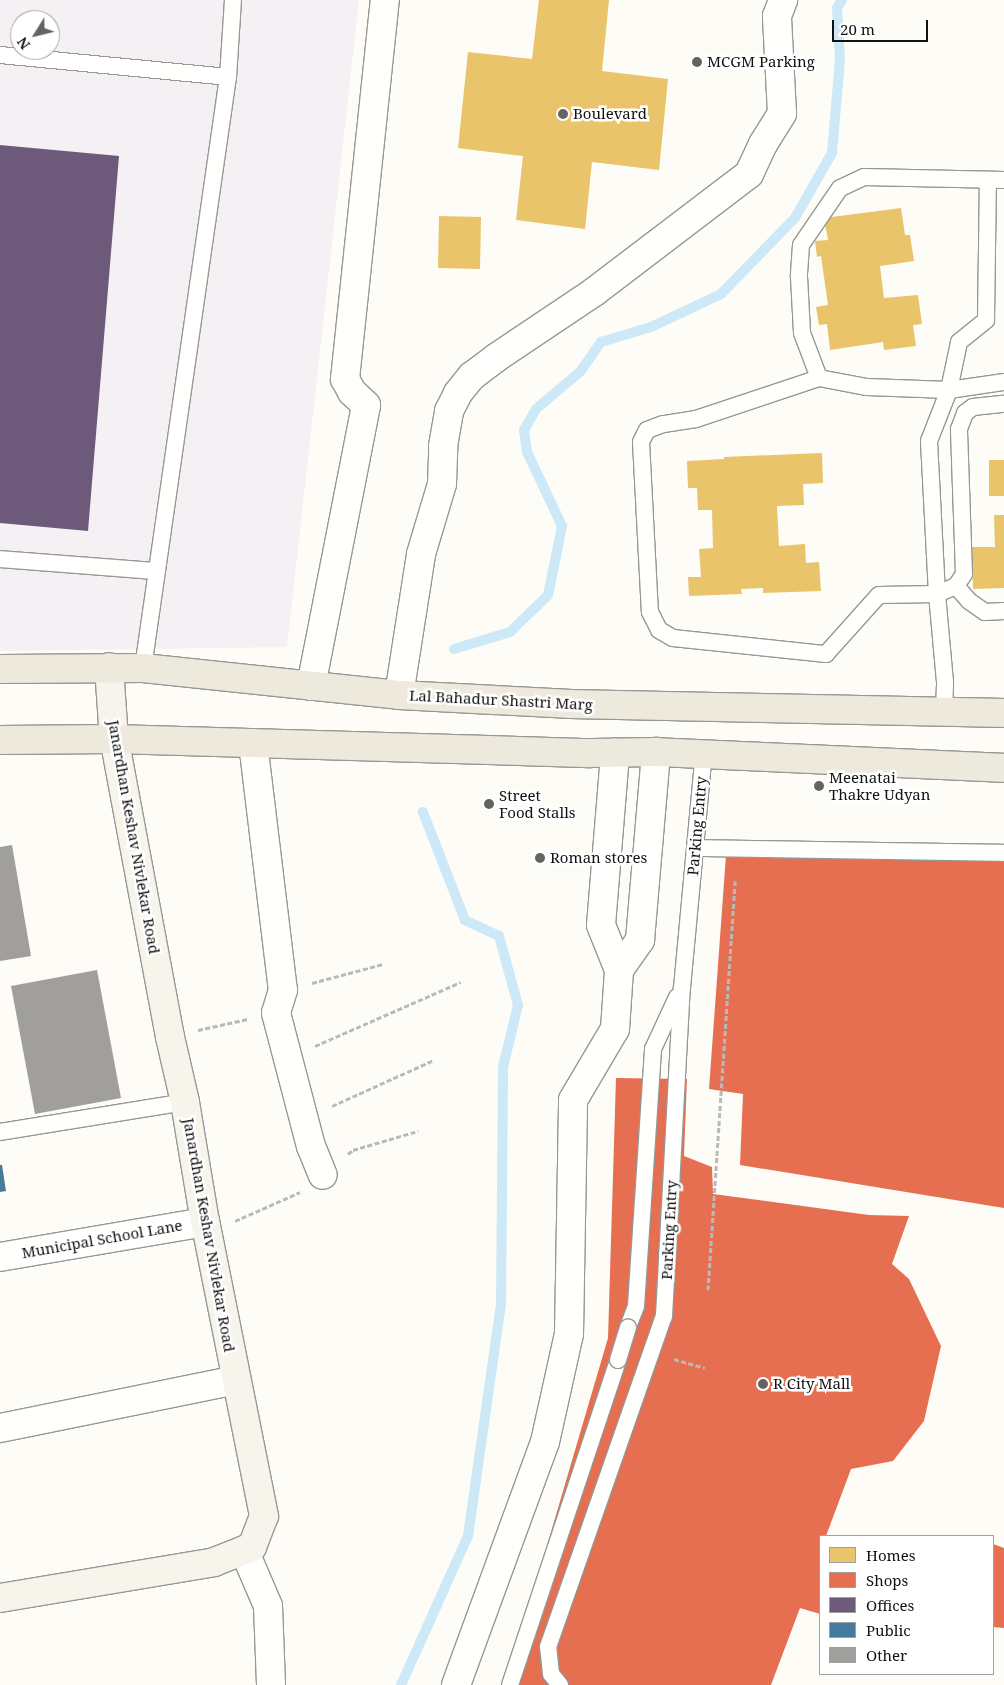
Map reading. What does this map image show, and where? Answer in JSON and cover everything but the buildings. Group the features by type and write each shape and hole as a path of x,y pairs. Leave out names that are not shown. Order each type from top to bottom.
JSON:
{"main road":[{"name":"Lal Bahadur Shastri Marg","path":"0,669 142,668 399,695 572,704 1004,713"},
{"path":"0,740 114,739 656,752 1004,768"}],"street":[{"path":"311,686 366,405 352,392 345,379 385,0"},
{"path":"399,695 421,554 442,484 443,446 449,410 458,393 472,376 497,357 594,292 749,174 762,144 782,113 777,16 783,0"},
{"name":"Janardhan Keshav Nivlekar Road","path":"109,667 114,739 170,1037 185,1102 205,1222 264,1516 252,1547 244,1550"},
{"path":"253,743 279,1002 287,1058 311,1146 324,1176"},
{"path":"456,1685 545,1442 569,1334 573,1100 615,1029 619,970 601,925 616,752"},
{"path":"619,970 640,940 656,752"},
{"name":"Municipal School Lane","path":"0,1257 205,1222"},
{"path":"0,1428 236,1380"},
{"path":"0,1598 214,1562 244,1550 268,1606 271,1685"}],"lane":[{"path":"142,668 228,77 233,0"},
{"path":"0,55 228,77"},
{"path":"818,378 802,333 799,276 801,245 840,188 864,178 996,180 986,320 959,342 949,390 929,441 937,594 945,682 944,713"},
{"path":"1004,382 949,390 867,387 818,378 696,419 663,424 646,430 641,442 650,612 659,630 673,638 826,654 879,595 937,594 956,586 964,574 959,429 965,413 973,406 1004,404"},
{"path":"0,559 157,571"},
{"path":"956,586 969,601 985,612 1004,611"},
{"name":"Parking Entry","path":"560,1685 551,1674 548,1647 664,1316 682,988 704,754"},
{"path":"696,848 1004,853"},
{"path":"510,1685 636,1306 653,1049 682,988"},
{"path":"0,1132 185,1102"}],"path":[{"path":"708,1290 735,881"},
{"path":"170,1037 279,1002 383,964"},
{"path":"287,1058 461,982"},
{"path":"304,1119 434,1060"}],"shaded area":[{"path":"0,0 359,0 287,647 0,651"}],"waterway":[{"path":"454,649 510,632 548,595 562,526 527,452 524,430 536,409 580,372 601,342 651,327 721,294 795,218 832,153 840,60 837,8 842,0"},
{"path":"401,1685 468,1536 501,1303 503,1067 518,1005 499,936 465,920 423,812"}],"place":[{"name":"MCGM Parking","path":"697,62"},
{"name":"Boulevard","path":"563,114"},
{"name":"Meenatai Thakre Udyan","path":"819,786"},
{"name":"Street Food Stalls","path":"489,804"},
{"name":"Roman stores","path":"540,858"},
{"name":"R City Mall","path":"763,1384"}]}
